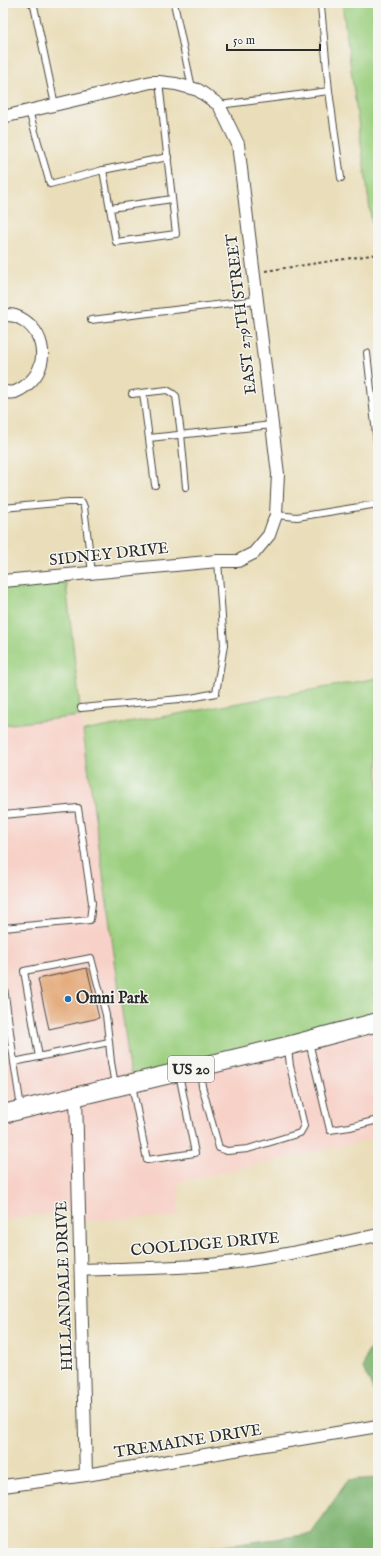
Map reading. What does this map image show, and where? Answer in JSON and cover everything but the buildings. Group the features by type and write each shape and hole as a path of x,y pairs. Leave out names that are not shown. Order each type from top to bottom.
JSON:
{"main road":[{"name":"US 20","path":"3,1114 287,1046 378,1022"}],"street":[{"path":"3,117 155,82"},
{"name":"EAST 279TH STREET","path":"155,82 176,84 198,90 219,106 238,144 278,474 276,515 269,535 254,553 238,561 218,560"},
{"path":"3,315 15,316 28,324 39,336 43,350 41,364 37,375 28,384 16,392 3,392"},
{"name":"SIDNEY DRIVE","path":"3,582 218,560"},
{"name":"HILLANDALE DRIVE","path":"76,1097 86,1475"},
{"name":"COOLIDGE DRIVE","path":"81,1270 180,1267 242,1262 298,1253 378,1235"},
{"name":"TREMAINE DRIVE","path":"3,1486 86,1475 378,1426"}],"lane":[{"path":"31,3 34,6 55,105"},
{"path":"174,3 192,88"},
{"path":"321,6 329,91 341,178"},
{"path":"103,170 116,242 176,234 168,157 155,82"},
{"path":"219,106 329,91"},
{"path":"29,111 50,184 103,170 168,157"},
{"path":"111,208 172,199"},
{"path":"91,320 257,300"},
{"path":"366,353 378,452"},
{"path":"132,394 167,390 176,396 186,487"},
{"path":"143,392 155,485"},
{"path":"149,438 272,425"},
{"path":"3,508 76,501 82,502 84,507 92,573"},
{"path":"276,515 297,517 378,504"},
{"path":"81,708 191,698 216,693 224,645 218,560"},
{"path":"3,815 78,808 92,903 90,920 3,928"},
{"path":"38,1057 24,971 92,958 106,1015 110,1062 124,1085 147,1160 195,1153 178,1072"},
{"path":"3,980 21,1110"},
{"path":"308,1040 330,1130 378,1120"},
{"path":"14,1062 108,1042"},
{"path":"200,1067 204,1092 219,1148 227,1151 248,1149 300,1133 304,1126 290,1066 287,1046"}],"path":[{"path":"253,273 378,254"}],"shaded area":[{"path":"81,716 132,1083 378,1022 378,1138 179,1182 178,1216 79,1221 78,1208 3,1221 3,725"}],"green space":[{"path":"342,3 378,3 378,254 376,254"},
{"path":"65,575 81,716 3,725 3,581"},
{"path":"378,678 378,1022 132,1083 83,731"},
{"path":"378,1336 378,1401 363,1368 367,1354"},
{"path":"378,1478 378,1553 173,1553 311,1534 348,1480"}],"place":[{"name":"Omni Park","path":"68,999"}]}
